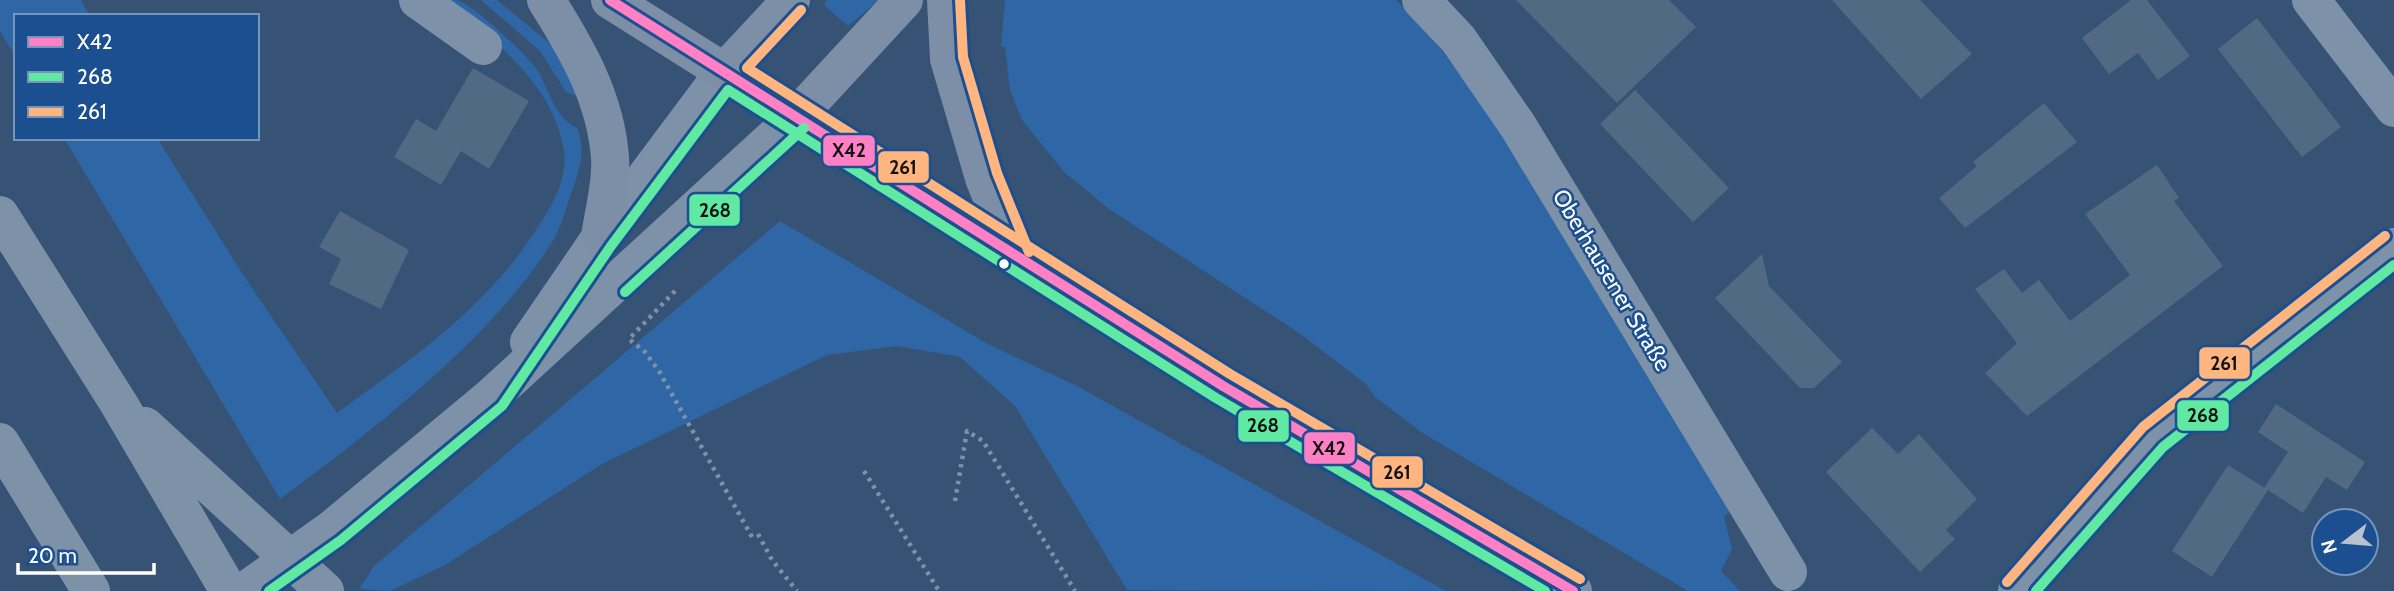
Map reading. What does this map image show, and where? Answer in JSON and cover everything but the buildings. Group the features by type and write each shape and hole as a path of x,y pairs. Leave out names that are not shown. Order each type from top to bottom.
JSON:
{"highway":[{"path":"0,215 120,404 229,591"},
{"path":"120,404 325,591"},
{"path":"0,442 91,591"}],"main road":[{"path":"546,0 583,58 601,110 610,159 600,238"},
{"path":"610,0 1295,430 1573,591"},
{"path":"725,71 791,0"},
{"path":"795,118 904,0"},
{"path":"946,0 949,59 984,178 1016,257"}],"street":[{"path":"418,0 483,46"},
{"name":"Oberhausener Straße","path":"1421,0 1458,39 1518,126 1788,572"},
{"path":"2311,0 2394,108"},
{"path":"492,396 600,238 725,71"},
{"path":"245,591 332,529 492,396 795,118"},
{"path":"2017,591 2153,437 2394,247"}],"path":[{"path":"629,340 645,352 659,371 755,536 797,591"},
{"path":"955,501 967,431 983,441 1075,591"},
{"path":"864,471 939,591"}],"shaded area":[{"path":"0,0 81,0 89,14 14,14 14,55 0,31"},
{"path":"440,0 456,0 464,4 512,43 538,71 553,103 563,117 577,128 581,146 580,164 561,224 529,276 465,346 391,413 280,499 65,140 158,140 242,273 337,413 423,349 474,305 520,252 541,222 558,189 564,171 564,152 558,127 548,104 518,64 480,30"},
{"path":"481,0 497,0 553,46 582,98 566,92 540,51"},
{"path":"827,0 879,0 848,26 824,5"},
{"path":"1005,0 1396,0 1426,29 1502,132 1732,510 1724,517 1732,549 1721,571 1740,591 1688,591 1421,432 1375,397 1366,384 1299,333 1109,209 1064,172 1022,120 1010,90 1005,47 1001,46"},
{"path":"780,221 988,344 1077,386 1446,591 1127,590 1015,406 960,357 898,346 827,355 602,464 445,565 390,591 359,589 374,566"}],"transit line":[{"name":"X42","path":"610,0 1223,386 1573,591"},
{"name":"261","path":"960,0 963,57 997,173 1029,252"},
{"name":"261","path":"801,10 747,68 1230,374 1580,579"},
{"name":"268","path":"269,591 341,540 502,406 611,246 728,90 1216,398 1545,591"},
{"name":"268","path":"625,292 804,128"},
{"name":"261","path":"2007,582 2143,427 2385,236"},
{"name":"268","path":"2036,591 2163,447 2394,265"}]}
